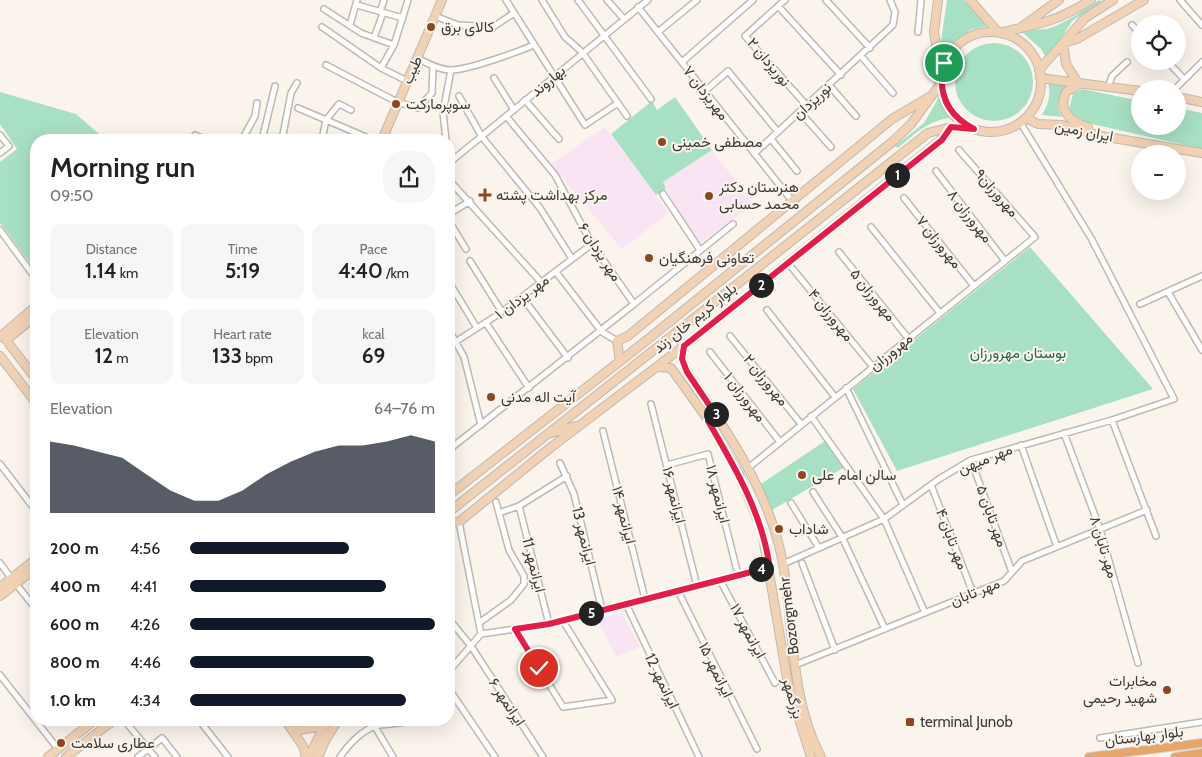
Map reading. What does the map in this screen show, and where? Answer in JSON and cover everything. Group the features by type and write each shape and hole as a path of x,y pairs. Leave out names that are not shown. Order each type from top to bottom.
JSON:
{"main road":[{"name":"طیب","path":"384,134 442,0"},
{"path":"938,0 934,32 947,106 954,116 974,129 1000,131 1023,120 1036,102 1040,74 1063,43 1085,18 1113,0"},
{"path":"970,0 999,32 1024,44 1032,55 1040,74"},
{"path":"1018,29 1059,0"},
{"path":"941,79 948,54 962,40 981,33 999,32 1047,23 1063,17 1091,0"},
{"path":"1063,43 1077,39 1144,0"},
{"path":"1063,43 1066,64 1079,83"},
{"path":"1040,74 1079,83 1131,90"},
{"name":"بلوار کریم خان زند","path":"455,490 620,361 891,143 911,124 941,79"},
{"path":"1079,83 1070,88 1063,98 1063,107 1067,116 1078,124 1120,138"},
{"path":"620,361 617,341 628,336 892,119 930,96"},
{"path":"1186,99 1202,102"},
{"name":"ایران زمین","path":"1023,120 1038,124 1062,125 1101,136 1202,153"},
{"path":"455,522 459,522 494,498 580,425 659,366 942,140 951,127"},
{"name":"بلوار کریم خان زند","path":"455,507 928,133 951,127 974,129"},
{"path":"29,393 0,355 4,354 4,339 30,312"},
{"path":"4,339 30,320"},
{"path":"4,339 30,372"},
{"name":"Bozorgmehr","path":"684,346 682,359 687,372 748,468 772,527 783,564 795,665 813,742 821,757"},
{"name":"Bozorgmehr","path":"659,366 671,368 708,421 739,474 762,531 769,563"},
{"path":"708,421 716,415"},
{"path":"546,435 580,425"},
{"name":"بزرگمهر","path":"769,563 788,684 811,757"},
{"path":"0,596 30,565"},
{"path":"0,587 30,572"},
{"path":"779,634 791,632"},
{"path":"48,757 87,726"},
{"path":"66,757 106,726"},
{"path":"290,726 303,746 307,757"},
{"path":"294,731 315,726"},
{"path":"307,757 323,726"},
{"path":"318,757 334,726"},
{"name":"بلوار بهارستان","path":"1089,757 1202,742"},
{"name":"بلوار بهارستان","path":"1175,757 1202,753"}],"street":[{"path":"374,38 384,0"},
{"path":"381,68 394,45 408,0"},
{"path":"506,0 585,125 618,102"},
{"path":"542,0 565,37 582,52 627,116"},
{"path":"578,0 605,33 651,99"},
{"path":"607,0 624,19"},
{"name":"بهاروند","path":"455,157 605,33 648,0"},
{"path":"658,32 697,0"},
{"path":"682,62 753,0"},
{"name":"نوریزدان ۲","path":"785,0 745,36 807,106"},
{"path":"826,0 870,48"},
{"name":"نوریزدان","path":"755,154 893,25 895,12 890,0"},
{"path":"918,32 920,0"},
{"path":"1180,0 1202,25"},
{"path":"350,25 357,3 403,18"},
{"path":"778,6 841,75"},
{"name":"مهریزدان ۷","path":"638,7 793,202"},
{"path":"324,9 374,38 394,45"},
{"path":"435,16 458,25 493,27 514,12"},
{"path":"322,27 381,68 407,81"},
{"path":"417,58 433,66 451,70 508,55 534,45"},
{"path":"861,56 893,93"},
{"path":"1108,87 1112,76 1128,62"},
{"path":"1176,70 1184,79 1202,62"},
{"path":"326,65 397,102 418,108 432,93 433,66"},
{"path":"445,134 443,112 451,70"},
{"path":"705,91 728,71 778,132"},
{"path":"494,78 514,110"},
{"path":"283,134 291,93 297,83"},
{"path":"830,85 856,116"},
{"path":"263,134 274,86"},
{"path":"460,96 482,137 540,208 572,259"},
{"path":"525,100 559,139"},
{"path":"245,134 255,116 257,103"},
{"path":"323,134 326,120 339,104 351,110"},
{"path":"298,108 359,134"},
{"path":"800,112 831,147"},
{"name":"مهر یزدان ۶","path":"506,116 555,174 592,244 634,304"},
{"name":"مهر میهن","path":"783,564 884,519 931,485 972,460 1112,420 1174,399 1091,238 1023,120"},
{"path":"0,135 8,146 0,152"},
{"path":"771,139 797,171"},
{"name":"مهرورزان۹","path":"959,150 1035,237"},
{"name":"مهرورزان ۸","path":"936,171 1005,261"},
{"path":"455,186 541,282"},
{"path":"663,194 700,250"},
{"name":"مهرورزان ۷","path":"904,198 974,286"},
{"path":"455,210 470,201"},
{"path":"455,446 602,332 733,224"},
{"path":"871,227 940,313"},
{"path":"0,230 30,271"},
{"path":"455,231 466,249"},
{"name":"مهرورزان","path":"748,468 810,416 1035,237"},
{"name":"مهر یزدان ۱","path":"456,342 502,312 592,244"},
{"name":"مهرورزان ۵","path":"839,252 908,338"},
{"path":"470,261 502,312"},
{"name":"مهرورزان ۴","path":"788,263 873,367"},
{"path":"556,272 602,332 617,341"},
{"path":"1140,304 1202,276"},
{"path":"455,292 476,328"},
{"path":"1168,292 1202,350"},
{"path":"522,297 568,358"},
{"path":"767,310 835,396"},
{"path":"486,323 529,388"},
{"name":"مهرورزان ۲","path":"730,336 801,424"},
{"path":"456,342 464,357 481,425"},
{"name":"مهرورزان ۱","path":"710,352 780,442"},
{"path":"846,388 903,505"},
{"name":"ایرانمهر ۱۶","path":"651,404 697,586"},
{"path":"810,416 884,519 925,613"},
{"path":"1112,420 1156,536"},
{"name":"ایرانمهر ۱۴","path":"604,431 645,599"},
{"name":"مهر تابان ۸","path":"1064,433 1100,529 1138,663"},
{"path":"1021,445 1057,547"},
{"name":"ایرانمهر ۱۸","path":"666,465 708,454 738,575"},
{"name":"مهر تابان ۵","path":"972,460 1012,572"},
{"name":"ایرانمهر 13","path":"560,463 574,494 602,610"},
{"path":"0,464 30,503"},
{"path":"499,514 519,506 567,476"},
{"name":"مهر تابان ۴","path":"931,485 973,593"},
{"path":"813,492 842,537 885,629"},
{"path":"479,623 511,600 524,584 524,576 509,550 494,498"},
{"path":"791,503 819,548"},
{"name":"ایرانمهر 11","path":"519,506 549,624"},
{"name":"مهر تابان","path":"795,665 1004,581 1022,561 1147,510"},
{"path":"459,522 481,634"},
{"path":"0,563 30,601"},
{"path":"455,664 481,634 549,624 759,570 769,563"},
{"path":"802,564 835,650"},
{"name":"ایرانمهر ۱۷","path":"720,580 775,683"},
{"name":"ایرانمهر ۱۵","path":"678,591 756,749"},
{"name":"ایرانمهر 12","path":"626,604 698,757"},
{"path":"515,629 563,707 612,700 563,620"},
{"name":"ایرانمهر ۶","path":"455,626 471,646 543,757"},
{"path":"0,675 30,713"},
{"path":"455,698 495,757"},
{"path":"1100,738 1202,722"},
{"path":"40,726 58,749"},
{"path":"129,726 155,757"},
{"path":"204,726 228,757"},
{"path":"340,757 357,738 375,726 393,757"},
{"path":"138,757 162,738 177,757"}],"shaded area":[{"name":"مصطفی خمینی","path":"605,127 669,213 622,249 551,164"},
{"name":"هنرستان دکتر محمد حسابی","path":"712,150 753,204 700,244 662,183"},
{"path":"620,613 623,615 640,647 616,657 597,619"}],"green space":[{"path":"947,0 964,0 968,5 993,21 992,25 970,30 947,50 940,48"},
{"path":"1099,0 1102,2 1072,21 1050,55 1045,56 1041,49 1022,32 1046,29 1057,25"},
{"path":"994,43 1009,46 1021,55 1030,67 1033,82 1030,97 1021,109 1009,118 994,121 979,118 967,109 958,97 955,82 958,67 967,55 979,46"},
{"path":"1048,82 1067,84 1058,104 1062,117 1042,115 1049,99"},
{"path":"1083,89 1131,99 1131,133 1079,121 1069,110 1073,93"},
{"path":"0,92 76,114 99,134 30,134 30,263 0,223 0,162 17,149 0,124"},
{"name":"مصطفی خمینی","path":"675,97 712,150 663,182 666,189 656,195 611,134 652,101 657,110"},
{"path":"939,97 950,118 928,125 898,148 895,146 924,123"},
{"path":"1186,110 1202,113 1202,149 1140,135 1186,135"},
{"name":"بوستان مهرورزان","path":"1030,247 1153,389 897,471 853,389"},
{"name":"سالن امام علی","path":"825,441 845,467 772,510 761,484"}],"place":[{"name":"کالای برق","path":"431,27"},
{"name":"سوپرمارکت","path":"396,104"},
{"name":"مصطفی خمینی","path":"662,142"},
{"name":"مرکز بهداشت پشته","path":"485,195"},
{"name":"هنرستان دکتر محمد حسابی","path":"709,196"},
{"name":"تعاونی فرهنگیان","path":"649,258"},
{"name":"آیت اله مدنی","path":"491,397"},
{"name":"سالن امام علی","path":"802,475"},
{"name":"شاداب","path":"779,529"},
{"name":"مخابرات شهید رحیمی","path":"1167,690"},
{"name":"terminal Junob","path":"910,722"},
{"name":"عطاری سلامت","path":"61,743"}],"route":[{"path":"539,668 515,629 549,624 759,570 769,563 762,531 739,474 708,421 716,415 687,372 682,359 684,346 942,140 951,127 974,129 963,124 954,116 942,95 940,83 944,63"}]}
